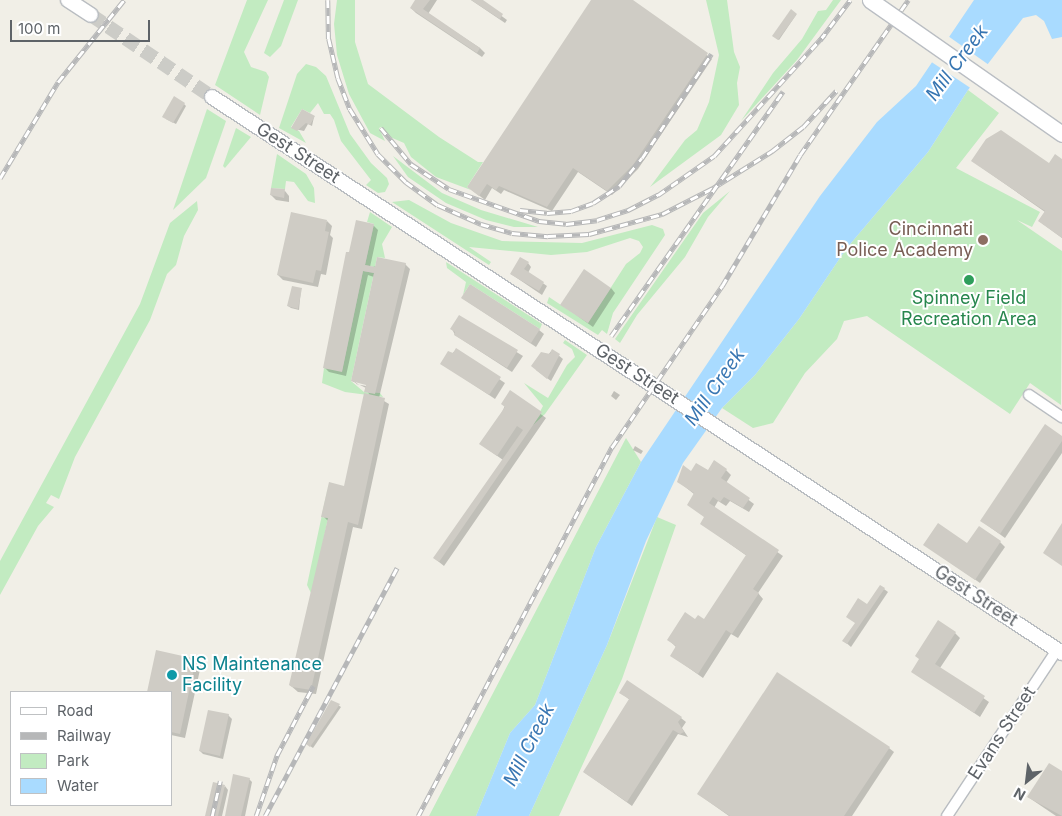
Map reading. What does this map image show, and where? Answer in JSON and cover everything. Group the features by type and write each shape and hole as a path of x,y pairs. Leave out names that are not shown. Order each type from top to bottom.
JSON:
{"main road":[{"path":"870,0 1062,134"}],"street":[{"path":"68,0 91,15"},
{"name":"Gest Street","path":"212,97 1060,651"},
{"path":"1028,394 1062,417"},
{"name":"Evans Street","path":"947,816 1060,651"}],"green space":[{"path":"247,0 268,0 244,52 251,67 266,72 269,77 260,115 215,85"},
{"path":"284,0 298,0 281,46 270,57 264,53"},
{"path":"337,0 355,0 355,42 368,84 439,137 478,162 483,162 467,187 471,190 436,177 411,157 404,143 390,137 381,127 379,128 385,141 370,133 349,94 337,55 334,24"},
{"path":"706,0 727,0 734,52 740,67 737,83 739,105 721,135 650,187 685,140 697,130 709,102 719,55"},
{"path":"833,0 841,0 797,60 741,121 773,73 802,39 818,11 826,10"},
{"path":"306,64 316,67 326,76 350,134 371,163 387,178 389,184 385,192 378,193 366,185 371,180 341,141 330,114 324,114 318,103 310,113 302,109 291,127 299,131 306,143 279,128 297,74"},
{"name":"Spinney Field Recreation Area","path":"968,90 999,113 956,168 1040,212 1032,227 1017,220 1062,251 1061,405 1030,383 1010,414 867,316 844,321 837,339 805,373 773,423 753,428 722,408 755,375 799,319 846,249 928,152"},
{"path":"207,109 226,121 224,127 206,178 173,210"},
{"path":"236,128 251,137 225,168 223,166"},
{"path":"277,154 306,174 314,188 315,203 308,201 294,182 286,181 285,189 271,188"},
{"path":"393,156 442,193 481,210 538,227 514,227 486,220 446,203 408,177"},
{"path":"730,191 708,217 685,257 637,315 620,343 615,339 703,213"},
{"path":"409,200 451,223 502,241 582,243 652,225 663,229 665,235 613,313 607,334 602,330 598,335 547,303 549,297 588,323 626,264 640,253 643,247 639,241 630,238 587,252 551,255 469,247 491,262 489,265 392,202"},
{"path":"197,201 198,210 184,236 176,265 167,274 150,320 75,457 59,499 51,495 46,503 54,507 38,526 0,595 0,561 140,304 170,223"},
{"path":"370,212 392,227 382,244 385,258 377,257 375,267 365,265 374,224 367,222"},
{"path":"446,262 542,324 540,329 470,284 463,295 466,282 447,268"},
{"path":"363,271 374,273 351,381 364,392 380,393 383,397 345,392 322,383 324,368 342,371"},
{"path":"565,340 587,355 545,414 533,425 543,406 524,383 548,398 567,365 575,357 572,349 563,343"},
{"path":"626,438 641,462 596,547 535,705 510,733 476,816 429,816"},
{"path":"329,482 322,517 328,518 312,595 307,585"},
{"path":"657,517 676,525 622,679 559,816 529,816 607,645"}],"water":[{"name":"Mill Creek","path":"974,0 1062,0 1062,37 1052,39 1044,21 1036,15 1023,18 968,90 928,152 846,249 799,319 755,375 722,408 683,463 646,541 607,645 529,816 476,816 510,733 535,705 596,547 641,462 820,196 877,122 916,86"}],"pier":[{"path":"948,36 989,65 972,89 930,61"}],"building":[{"path":"415,0 430,0 423,9 480,48 477,53 410,8"},
{"path":"471,0 483,0 503,14 500,19"},
{"path":"591,0 633,0 708,53 633,165 607,191 573,168 547,207 499,186 496,190 487,184 479,196 467,187"},
{"path":"791,9 797,14 778,40 772,36"},
{"path":"174,96 185,103 173,123 162,117"},
{"path":"302,109 315,116 310,125 306,123 297,131 291,128"},
{"name":"Cincinnati Police Academy","path":"1001,130 1049,163 1055,154 1062,159 1062,238 1038,221 1045,211 971,161 986,139"},
{"path":"271,188 285,189 284,198 270,195"},
{"path":"291,212 327,220 325,231 329,232 321,271 316,270 313,283 277,275"},
{"path":"356,220 374,224 365,265 375,267 377,257 406,263 375,394 364,392 366,385 351,381 374,273 363,271 342,372 323,368 346,252 349,252"},
{"path":"520,257 529,262 524,269 544,282 539,291 510,274"},
{"path":"584,269 611,288 588,323 560,305"},
{"path":"470,284 540,329 531,343 461,298"},
{"path":"292,286 302,288 298,309 287,306"},
{"path":"459,315 518,350 507,368 454,335 455,332 450,329"},
{"path":"456,348 501,377 489,395 440,364 448,351 453,353"},
{"path":"552,349 560,354 547,379 531,366 541,352 550,354"},
{"path":"510,390 542,412 439,562 433,558 523,430 517,426 497,456 479,444 505,407 501,404"},
{"path":"364,393 385,398 358,525 348,522 311,690 292,687 289,685 328,518 321,517 329,482 344,486"},
{"path":"1045,424 1062,436 1062,441 1000,534 980,521"},
{"path":"714,460 727,469 721,478 750,498 743,508 724,497 720,502 713,497 709,503 779,550 753,589 759,593 732,634 726,630 698,674 670,656 676,646 667,640 685,612 695,619 698,615 704,619 746,555 700,524 704,517 687,505 694,493 677,482 683,465 691,471 696,463 708,470"},
{"path":"938,523 967,543 979,526 1001,541 975,580 923,545"},
{"path":"1062,523 1062,566 1043,553"},
{"path":"880,585 885,588 847,644 842,641 855,623 846,617 858,598 867,604"},
{"path":"938,620 956,632 935,664 985,696 974,713 911,672 919,659 915,656"},
{"name":"NS Maintenance Facility","path":"156,650 196,659 180,734 172,732 172,691 147,691"},
{"path":"777,672 890,747 844,816 730,816 697,794"},
{"path":"627,680 682,717 678,722 684,732 680,734 673,730 627,802 583,772 629,699 619,693"},
{"path":"331,700 340,704 310,747 306,744"},
{"path":"208,710 229,714 220,756 199,751"},
{"path":"1049,763 1062,771 1062,816 1027,797"},
{"path":"233,774 250,778 241,816 225,816"},
{"path":"213,782 225,785 218,816 205,816"}],"tunnel":[{"path":"91,15 212,97"}],"railway":[{"path":"0,178 58,82 124,0"},
{"path":"328,0 329,39 338,78 350,109 378,154 406,182 438,205 481,224 512,233 548,236 589,234 662,214 713,188 772,151 803,127 836,91"},
{"path":"820,40 850,0"},
{"path":"418,816 612,447 722,286 800,155 908,0"},
{"path":"381,128 411,164 449,189 539,221 566,224 597,220 628,210 658,195 714,156 824,35"},
{"path":"520,210 547,213 571,211 593,203 619,186 642,158 711,54"},
{"path":"611,336 783,91"},
{"path":"265,816 397,568"},
{"path":"256,816 277,755 313,686"},
{"path":"212,816 220,781"}],"place":[{"name":"Cincinnati Police Academy","path":"983,240"},
{"name":"Spinney Field Recreation Area","path":"969,280"},
{"name":"NS Maintenance Facility","path":"172,675"}]}
